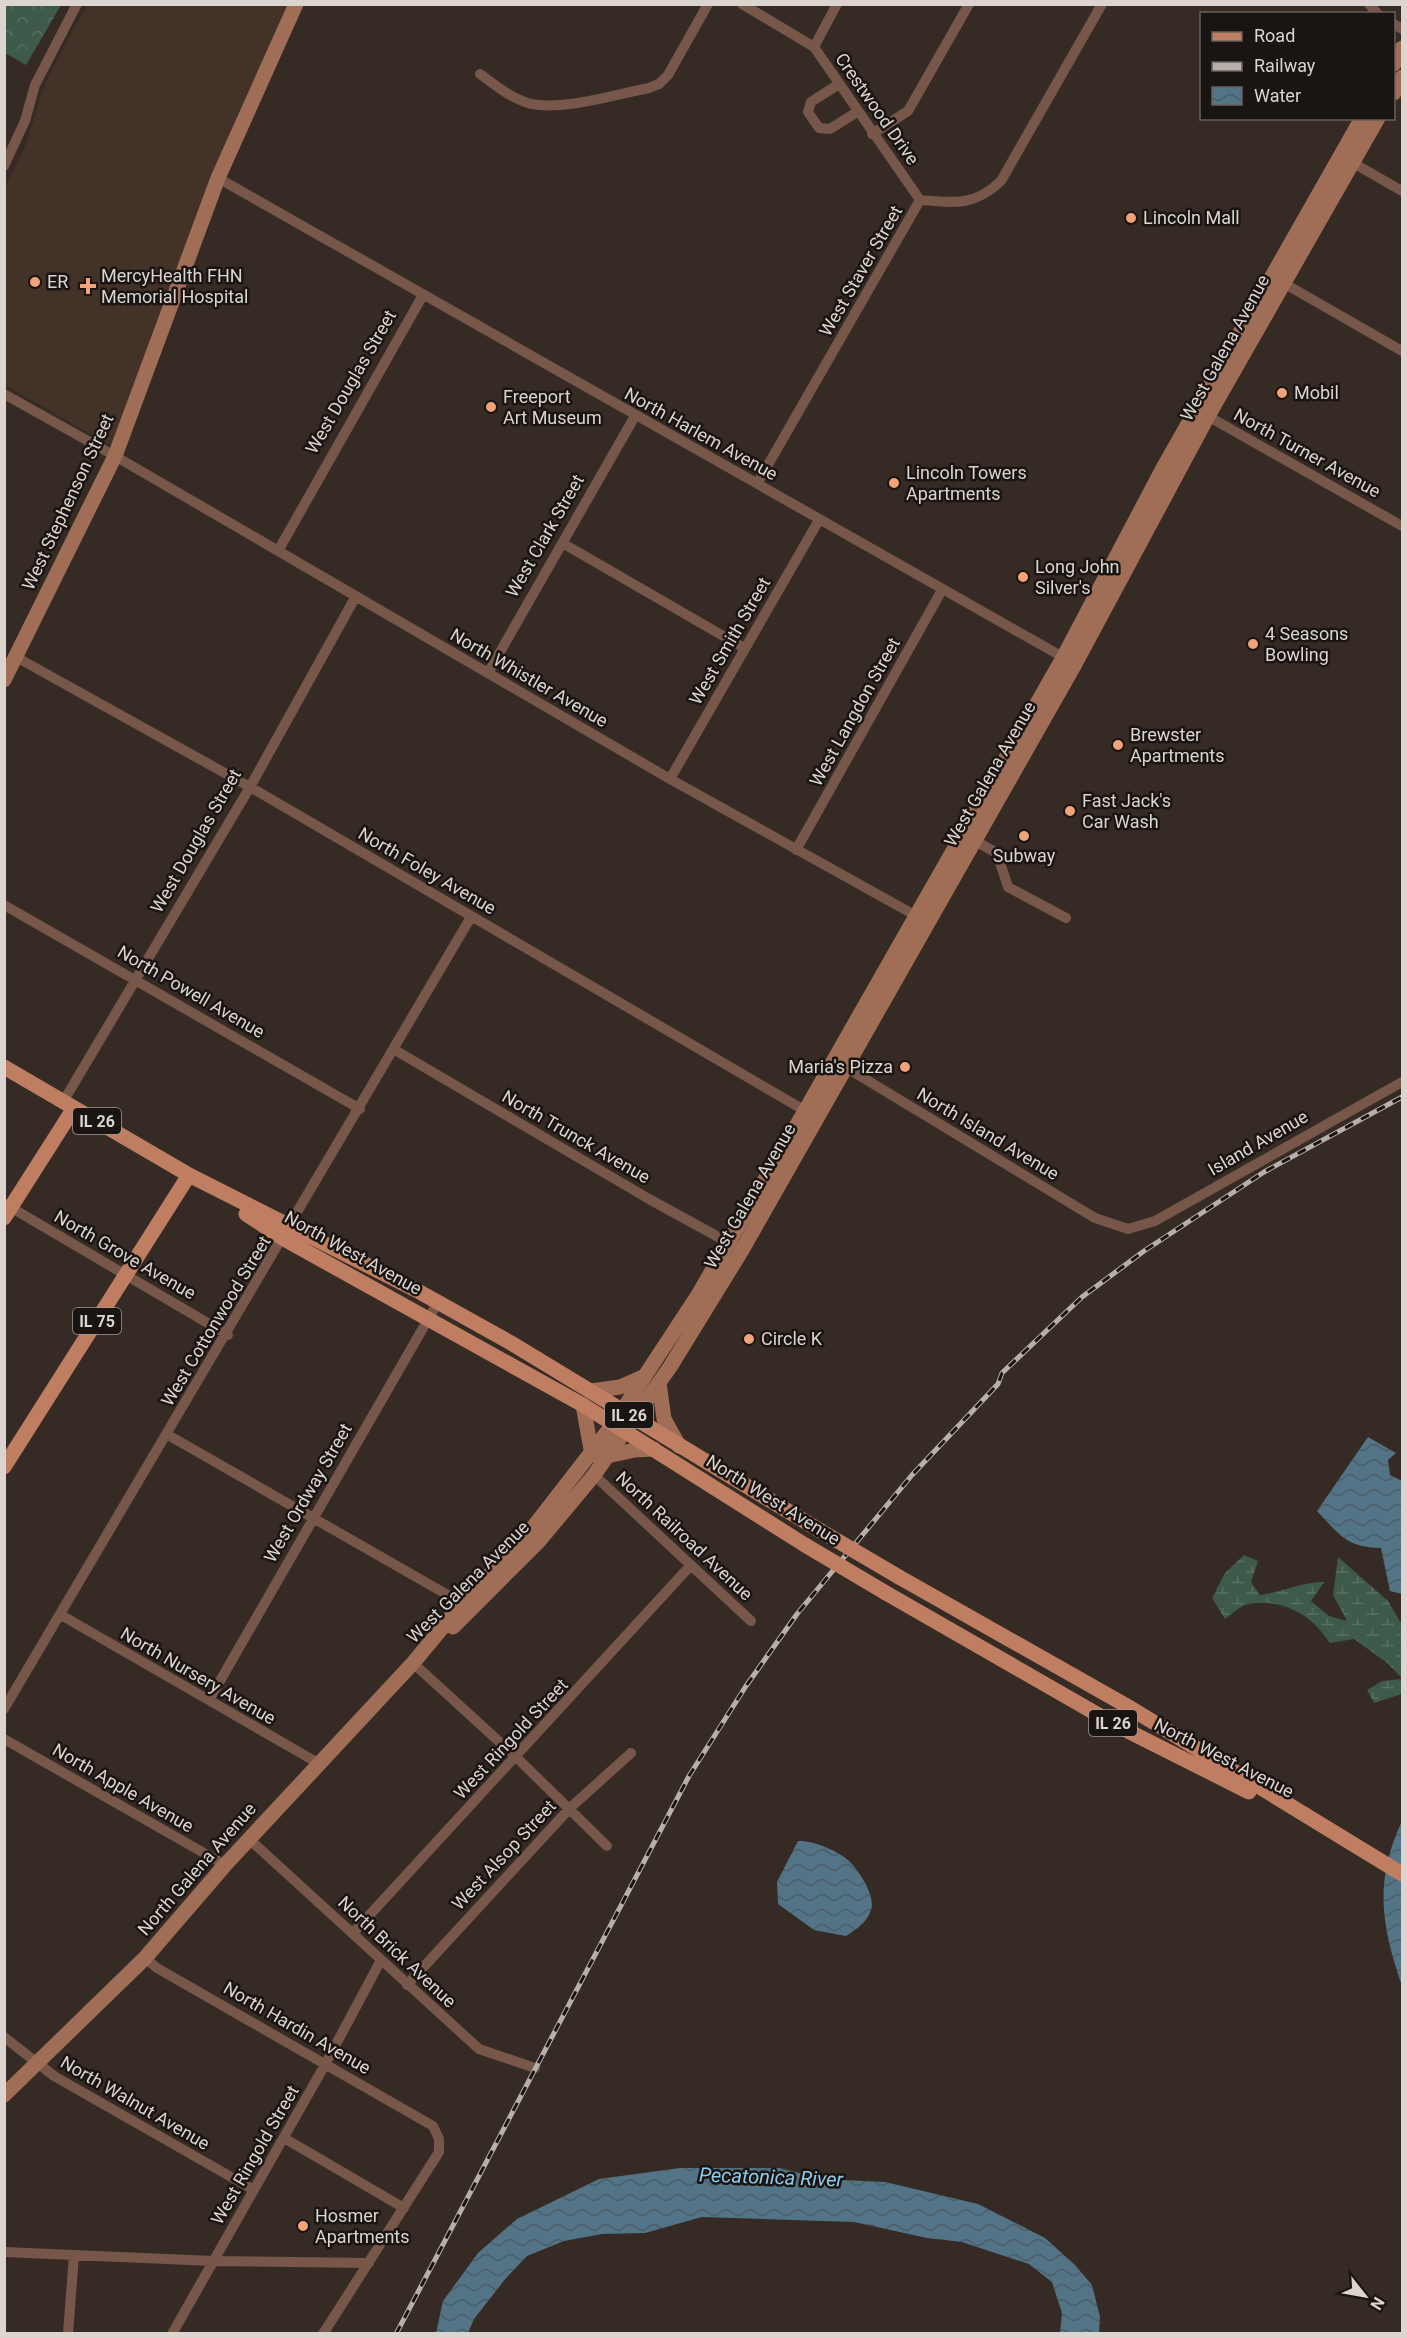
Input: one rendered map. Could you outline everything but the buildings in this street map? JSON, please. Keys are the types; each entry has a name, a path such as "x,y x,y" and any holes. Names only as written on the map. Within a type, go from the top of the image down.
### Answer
{"main road":[{"name":"West Stephenson Street","path":"4,680 116,456 218,178 296,4"},
{"path":"1395,62 1402,48"},
{"path":"1395,91 1402,77"},
{"name":"West Galena Avenue","path":"1346,160 1361,120"},
{"name":"West Galena Avenue","path":"922,919 975,841 1202,413 1346,160 1376,120"},
{"name":"West Galena Avenue","path":"467,1607 621,1422 652,1380 735,1247 812,1115 1069,661"},
{"name":"North West Avenue","path":"4,1067 428,1317 583,1405 621,1422"},
{"name":"West Douglas Street","path":"7,1210 69,1105"},
{"name":"IL 75","path":"4,1467 189,1175"},
{"name":"North West Avenue","path":"287,1233 438,1302 591,1391 621,1422 654,1449 886,1593 1116,1725 1346,1841"},
{"path":"591,1391 652,1380 664,1419 679,1446"},
{"name":"West Galena Avenue","path":"621,1422 636,1419 652,1380"},
{"path":"583,1405 592,1455"},
{"name":"North West Avenue","path":"636,1419 899,1577 1127,1707 1402,1874"},
{"name":"West Galena Avenue","path":"413,1663 467,1607 539,1541 607,1456 621,1422"},
{"path":"607,1456 635,1449 654,1449"},
{"name":"North Galena Avenue","path":"4,2095 145,1958 225,1865 413,1663"}],"street":[{"path":"4,166 15,147 35,85 77,4"},
{"path":"480,74 502,90 528,103 548,105 649,88 659,84 668,75 708,4"},
{"path":"742,4 814,46"},
{"name":"Crestwood Drive","path":"837,4 814,46 872,134 921,200"},
{"path":"872,134 908,111 969,4"},
{"name":"West Staver Street","path":"757,484 921,200 965,201 986,195 1001,181 1102,4"},
{"path":"839,84 811,102 808,112 819,128 830,129 857,112"},
{"path":"4,141 15,147"},
{"path":"1346,160 1402,191"},
{"name":"North Harlem Avenue","path":"218,178 1069,661"},
{"path":"1278,280 1402,351"},
{"name":"West Douglas Street","path":"278,551 423,295"},
{"name":"North Whistler Avenue","path":"4,394 116,456 670,779 922,919"},
{"name":"North Turner Avenue","path":"1202,413 1402,526"},
{"name":"West Clark Street","path":"488,673 564,544 635,416"},
{"name":"West Smith Street","path":"670,779 819,520"},
{"path":"564,544 744,648"},
{"name":"West Langdon Street","path":"796,850 942,590"},
{"name":"West Douglas Street","path":"69,1105 137,980 250,787 356,596"},
{"name":"North Foley Avenue","path":"16,657 250,787 812,1115"},
{"path":"975,841 997,853 1008,887 1066,918"},
{"name":"North Powell Avenue","path":"4,905 360,1109"},
{"name":"West Cottonwood Street","path":"4,1709 228,1335 471,916"},
{"name":"North Trunck Avenue","path":"395,1050 735,1247"},
{"name":"North Island Avenue","path":"841,1064 1095,1218 1128,1229"},
{"name":"Island Avenue","path":"1128,1229 1155,1221 1402,1082"},
{"name":"North Grove Avenue","path":"7,1210 128,1274 228,1335"},
{"name":"West Ordway Street","path":"208,1700 438,1302"},
{"path":"168,1435 314,1516 467,1607"},
{"name":"North Railroad Avenue","path":"594,1474 751,1621"},
{"name":"West Ringold Street","path":"353,1933 691,1566"},
{"name":"North Nursery Avenue","path":"61,1616 266,1736 318,1763"},
{"path":"413,1663 516,1757 607,1846"},
{"name":"North Apple Avenue","path":"4,1739 225,1865"},
{"name":"West Alsop Street","path":"407,1985 570,1808 631,1753"},
{"name":"North Brick Avenue","path":"249,1839 479,2049 535,2068"},
{"name":"North Hardin Avenue","path":"145,1958 157,1968 433,2126 439,2139 439,2152 404,2208"},
{"name":"West Ringold Street","path":"172,2334 326,2063 381,1960"},
{"name":"North Walnut Avenue","path":"4,2037 37,2064 254,2190"},
{"path":"284,2138 404,2208 322,2334"},
{"path":"4,2252 213,2261 369,2263"},
{"path":"68,2334 74,2255"}],"shaded area":[{"name":"MercyHealth FHN Memorial Hospital","path":"87,5 287,5 209,182 113,447 5,385 5,187 24,150 45,83"}],"green space":[{"path":"5,4 61,5 26,65 5,53"},
{"path":"1244,1555 1258,1561 1251,1582 1260,1595 1324,1582 1311,1601 1329,1616 1347,1621 1333,1595 1338,1557 1388,1601 1402,1625 1402,1678 1386,1662 1354,1639 1330,1643 1315,1624 1285,1606 1249,1604 1225,1619 1212,1598 1225,1573"},
{"path":"1402,1679 1402,1694 1374,1703 1367,1690 1382,1681"}],"water":[{"path":"1368,1437 1396,1453 1388,1460 1390,1475 1402,1481 1402,1594 1390,1591 1381,1548 1360,1545 1345,1538 1317,1511"},
{"path":"1402,1821 1402,1986 1385,1923 1384,1883 1393,1843"},
{"path":"798,1841 818,1844 845,1857 866,1884 871,1898 871,1910 864,1922 846,1936 814,1930 778,1904 777,1882"},
{"name":"Pecatonica River","path":"680,2168 780,2168 822,2179 885,2182 978,2204 1045,2238 1075,2265 1092,2285 1100,2317 1099,2333 1060,2333 1062,2313 1052,2282 1029,2264 962,2242 927,2238 854,2222 702,2217 645,2233 602,2234 564,2241 527,2256 506,2278 474,2319 468,2333 436,2333 443,2301 478,2253 517,2219 599,2179"}],"railway":[{"path":"396,2334 689,1776 746,1686 797,1614 912,1475 998,1384 1002,1373 1082,1297 1144,1251 1264,1172 1402,1097"}],"place":[{"name":"Lincoln Mall","path":"1131,218"},
{"name":"ER","path":"35,282"},
{"name":"MercyHealth FHN Memorial Hospital","path":"88,286"},
{"name":"Mobil","path":"1282,393"},
{"name":"Freeport Art Museum","path":"491,407"},
{"name":"Lincoln Towers Apartments","path":"894,483"},
{"name":"Long John Silver's","path":"1023,577"},
{"name":"4 Seasons Bowling","path":"1253,644"},
{"name":"Brewster Apartments","path":"1118,745"},
{"name":"Fast Jack's Car Wash","path":"1070,811"},
{"name":"Subway","path":"1024,836"},
{"name":"Maria's Pizza","path":"905,1067"},
{"name":"Circle K","path":"749,1339"},
{"name":"Hosmer Apartments","path":"303,2226"}]}
